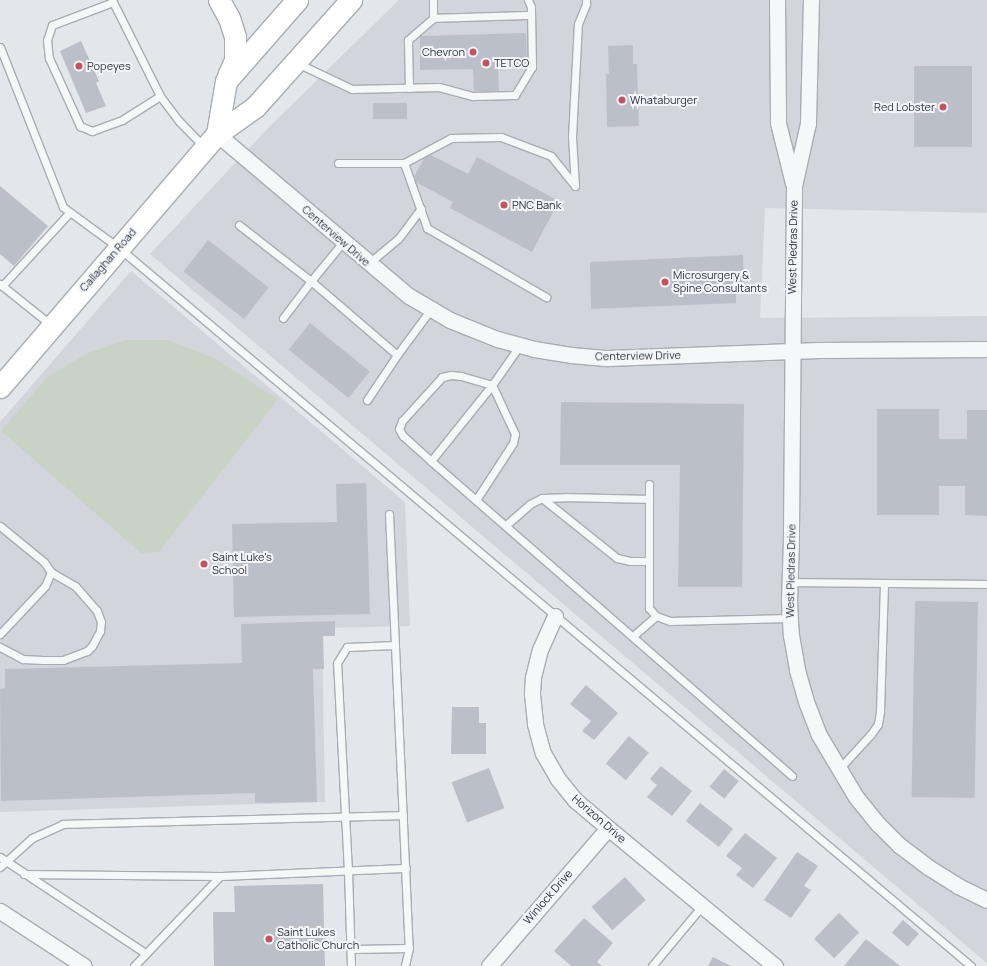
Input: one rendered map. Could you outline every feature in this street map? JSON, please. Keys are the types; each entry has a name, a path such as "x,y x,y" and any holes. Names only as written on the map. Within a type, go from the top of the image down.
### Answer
{"main road":[{"path":"211,141 226,81 235,60 235,37 229,18 218,0"},
{"path":"226,81 297,0"},
{"name":"Callaghan Road","path":"5,378 52,326 211,141 255,107 351,0"}],"street":[{"name":"West Piedras Drive","path":"776,0 778,123 794,186"},
{"name":"West Piedras Drive","path":"811,0 808,123 794,186 790,618 797,670 807,704 819,735 838,770 856,798 878,824 899,845 928,867 958,886 987,900"},
{"name":"Centerview Drive","path":"211,141 343,242 409,296 450,320 497,339 571,355 608,358 792,350 987,349"},
{"name":"Horizon Drive","path":"555,616 540,649 533,678 532,694 534,724 543,753 558,779 575,800 775,966"},
{"name":"Winlock Drive","path":"489,966 608,828"},
{"path":"0,911 84,966"}],"lane":[{"path":"433,0 433,18"},
{"path":"295,62 352,89 439,87 473,96 515,95 532,66 531,15 528,0"},
{"path":"338,163 404,163 451,138 501,137 551,156 575,186 572,137 578,24 586,4 586,0"},
{"path":"160,96 122,120 92,131 80,126 49,58 47,40 52,25 112,1 160,96 179,121 211,141"},
{"path":"409,88 408,40 433,18 531,15"},
{"path":"0,47 64,207 119,248 971,966"},
{"path":"404,163 427,228 546,297"},
{"path":"368,263 398,238 421,209"},
{"path":"52,326 1,285 70,212"},
{"path":"239,225 311,281 397,355"},
{"path":"283,318 343,242"},
{"path":"367,400 397,355 431,309"},
{"path":"431,461 492,385 520,345"},
{"path":"476,500 513,444 515,434 492,385 461,376 451,375 442,377 402,421 399,429 403,436 431,461 476,500 506,525 633,636 792,776"},
{"path":"649,484 649,608 656,616 670,621 790,618"},
{"path":"506,525 530,504 542,498 566,497 649,499"},
{"path":"542,498 617,558 630,561 649,561"},
{"path":"389,514 409,948 405,966"},
{"path":"0,526 44,562 51,572 75,586 97,611 101,622 100,631 92,646 87,651 63,660 22,659 0,648"},
{"path":"0,634 45,586 51,572"},
{"path":"790,582 987,584"},
{"path":"838,770 871,734 878,724 880,712 884,584"},
{"path":"633,636 656,616"},
{"path":"351,966 346,816 337,663 347,647 395,645"},
{"path":"145,952 1,860 32,838 63,824 403,815"},
{"path":"24,874 220,876 406,868"},
{"path":"134,966 145,952 220,876"},
{"path":"652,966 702,906"},
{"path":"351,949 409,948"}],"shaded area":[{"path":"399,0 987,0 987,213 765,208 760,318 987,316 987,963 150,254 268,128"},
{"name":"Saint Luke's School","path":"131,271 405,502 410,626 322,628 325,802 0,812 0,422"}],"green space":[{"path":"126,340 168,340 214,358 278,399 159,552 141,553 1,431 47,377 88,353"}],"building":[{"name":"Chevron","path":"526,33 527,67 498,68 499,91 474,91 473,69 420,70 420,36"},
{"name":"Popeyes","path":"81,41 99,81 96,83 106,106 86,113 60,51"},
{"name":"Whataburger","path":"633,45 633,64 637,64 639,126 607,127 606,74 609,74 608,46"},
{"name":"Red Lobster","path":"914,66 972,66 972,147 914,147"},
{"path":"373,103 407,103 407,119 373,119"},
{"name":"PNC Bank","path":"427,153 468,174 477,157 559,201 532,252 450,208 453,202 412,180"},
{"path":"0,186 48,226 14,266 0,254"},
{"path":"208,240 269,287 244,319 183,272"},
{"name":"Microsurgery & Spine Consultants","path":"743,255 744,282 736,282 736,303 591,309 590,262"},
{"path":"310,323 370,371 348,398 289,349"},
{"path":"561,402 744,404 742,587 678,587 680,465 560,465"},
{"path":"877,409 939,409 939,439 967,439 967,410 987,410 987,516 965,515 965,486 939,486 939,515 877,515"},
{"path":"366,483 370,614 234,617 232,524 337,522 336,484"},
{"path":"915,601 978,602 975,798 912,797"},
{"path":"335,621 335,636 323,636 324,669 313,669 317,802 255,803 255,793 1,801 0,689 5,688 5,669 242,663 241,624"},
{"path":"586,685 618,713 594,740 582,731 591,721 570,704"},
{"path":"452,707 479,707 479,723 486,723 486,754 451,754"},
{"path":"629,736 649,753 626,780 606,764"},
{"path":"661,766 692,791 672,816 647,797 657,785 650,779"},
{"path":"489,768 504,808 467,822 452,782"},
{"path":"724,769 739,781 724,799 710,787"},
{"path":"700,803 733,829 719,847 686,821"},
{"path":"745,833 777,858 753,888 736,875 742,868 726,856"},
{"path":"797,852 818,866 804,886 811,890 791,918 764,900"},
{"path":"625,877 646,900 612,930 592,907"},
{"name":"Saint Lukes Catholic Church","path":"323,884 325,966 214,966 213,912 235,912 234,886"},
{"path":"839,913 859,932 834,958 814,939"},
{"path":"584,918 613,943 597,962 602,966 571,966 554,951"},
{"path":"903,920 919,934 908,947 892,933"},
{"path":"866,939 900,966 844,966"},
{"path":"713,957 731,966 708,966"}],"place":[{"name":"Chevron","path":"473,52"},
{"name":"TETCO","path":"486,63"},
{"name":"Popeyes","path":"79,66"},
{"name":"Whataburger","path":"622,100"},
{"name":"Red Lobster","path":"943,107"},
{"name":"PNC Bank","path":"504,205"},
{"name":"Microsurgery & Spine Consultants","path":"665,282"},
{"name":"Saint Luke's School","path":"204,564"},
{"name":"Saint Lukes Catholic Church","path":"269,939"}]}
